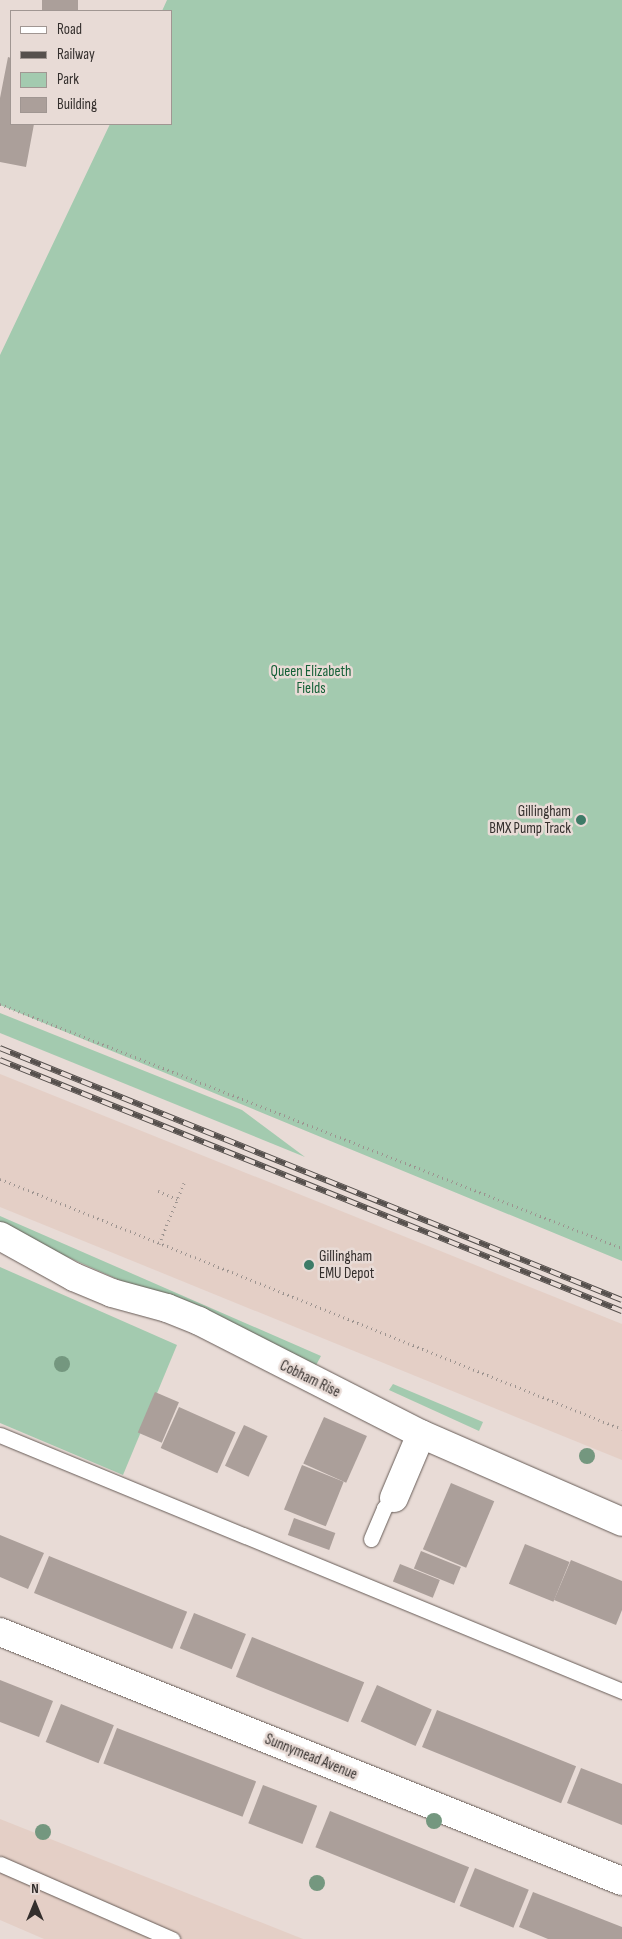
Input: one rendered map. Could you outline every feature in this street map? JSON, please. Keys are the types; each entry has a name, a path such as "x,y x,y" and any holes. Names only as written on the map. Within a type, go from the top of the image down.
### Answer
{"street":[{"name":"Cobham Rise","path":"0,1236 40,1260 102,1290 172,1309 199,1321 421,1434 622,1522"},
{"path":"394,1498 421,1434"},
{"name":"Sunnymead Avenue","path":"0,1632 622,1881"}],"lane":[{"path":"0,1434 622,1691"},
{"path":"371,1540 384,1508 394,1498"},
{"path":"0,1864 172,1939"}],"path":[{"path":"0,1004 622,1248"},
{"path":"0,1179 622,1429"},
{"path":"158,1244 184,1183"},
{"path":"158,1191 177,1199"}],"shaded area":[{"name":"Gillingham EMU Depot","path":"0,1074 622,1324 622,1460 0,1207"},
{"path":"0,1819 303,1939 44,1939 0,1920"}],"green space":[{"name":"Queen Elizabeth Fields","path":"167,0 622,0 622,1261 0,1005 0,355 110,125 172,125 172,10 162,10"},
{"path":"0,1013 242,1110 305,1157 0,1033"},
{"path":"0,1216 321,1356 315,1367 0,1227"},
{"path":"0,1267 177,1345 123,1475 0,1423"},
{"path":"393,1384 483,1422 479,1431 389,1390"}],"building":[{"path":"42,0 78,0 78,10 42,10"},
{"path":"8,57 10,58 10,125 34,125 26,167 0,162 0,98"},
{"path":"155,1392 179,1402 162,1443 138,1433"},
{"path":"179,1407 236,1432 217,1473 161,1448"},
{"path":"324,1417 367,1436 346,1483 303,1464"},
{"path":"244,1425 268,1436 249,1477 225,1466"},
{"path":"302,1465 344,1482 326,1526 284,1510"},
{"path":"451,1483 494,1501 466,1568 423,1549"},
{"path":"294,1518 335,1533 329,1550 288,1535"},
{"path":"0,1535 44,1553 28,1589 0,1577"},
{"path":"525,1544 570,1562 553,1602 509,1584"},
{"path":"421,1551 461,1567 454,1585 414,1569"},
{"path":"49,1556 187,1612 172,1649 34,1593"},
{"path":"571,1560 622,1581 622,1610 616,1625 554,1600"},
{"path":"400,1564 440,1580 433,1598 393,1582"},
{"path":"194,1613 246,1634 232,1669 180,1648"},
{"path":"252,1637 364,1682 348,1722 236,1677"},
{"path":"0,1680 53,1701 39,1737 0,1722"},
{"path":"377,1685 432,1709 416,1746 361,1722"},
{"path":"61,1704 114,1725 98,1763 46,1742"},
{"path":"437,1710 576,1766 561,1803 422,1747"},
{"path":"117,1728 256,1781 242,1817 103,1763"},
{"path":"581,1768 622,1784 622,1825 567,1803"},
{"path":"263,1785 317,1806 302,1844 248,1823"},
{"path":"330,1811 469,1867 454,1903 315,1847"},
{"path":"475,1868 529,1890 513,1928 460,1906"},
{"path":"533,1892 622,1927 622,1939 548,1939 519,1927"}],"railway":[{"path":"0,1048 622,1300"},
{"path":"0,1060 622,1311"}],"place":[{"name":"Gillingham BMX Pump Track","path":"581,820"},
{"name":"Gillingham EMU Depot","path":"309,1265"}]}
